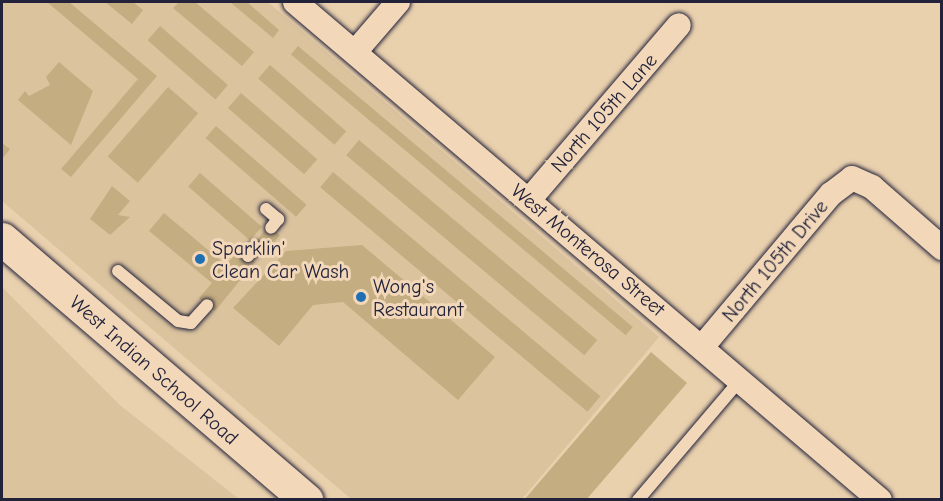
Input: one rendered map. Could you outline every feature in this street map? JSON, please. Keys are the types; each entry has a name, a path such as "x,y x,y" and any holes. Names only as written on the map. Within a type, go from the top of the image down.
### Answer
{"main road":[{"name":"West Indian School Road","path":"2,240 306,500"}],"street":[{"name":"West Monterosa Street","path":"295,2 880,500"},
{"path":"355,52 398,2"},
{"name":"North 105th Lane","path":"529,200 679,25"},
{"name":"North 105th Drive","path":"702,347 831,194 852,178 872,187 942,248"}],"lane":[{"path":"266,209 278,219 271,228"},
{"path":"118,271 178,321 191,322 207,305"},
{"path":"638,500 740,380"}],"shaded area":[{"path":"2,2 268,2 659,337 522,499 351,499 2,201"},
{"path":"2,287 121,406 239,499 2,499"}],"building":[{"path":"47,2 69,2 157,76 71,177 61,169 138,79"},
{"path":"105,2 133,2 143,10 132,24"},
{"path":"179,2 195,2 254,52 242,66 173,8"},
{"path":"230,2 247,2 279,30 273,38"},
{"path":"160,26 228,85 215,99 148,40"},
{"path":"298,46 633,327 626,335 291,54"},
{"path":"59,62 93,91 71,145 18,100 25,91 29,96 50,85 46,77"},
{"path":"270,65 346,131 334,145 258,79"},
{"path":"168,87 198,113 138,183 108,156"},
{"path":"241,93 317,159 304,174 228,108"},
{"path":"216,126 307,205 296,217 206,138"},
{"path":"359,140 597,340 584,355 346,155"},
{"path":"2,143 10,149 2,159"},
{"path":"333,172 600,396 587,412 320,187"},
{"path":"200,173 262,227 250,240 188,187"},
{"path":"112,186 130,201 118,215 130,217 110,235 90,219"},
{"name":"Sparklin' Clean Car Wash","path":"164,213 226,265 240,249 255,262 215,311 199,298 212,283 149,231"},
{"path":"268,226 280,235 266,253 254,244"},
{"path":"362,245 495,357 458,400 343,302 313,305 279,346 233,308 286,251"},
{"path":"651,352 687,383 586,500 524,500"}],"place":[{"name":"Sparklin' Clean Car Wash","path":"200,259"},
{"name":"Wong's Restaurant","path":"361,297"}]}
